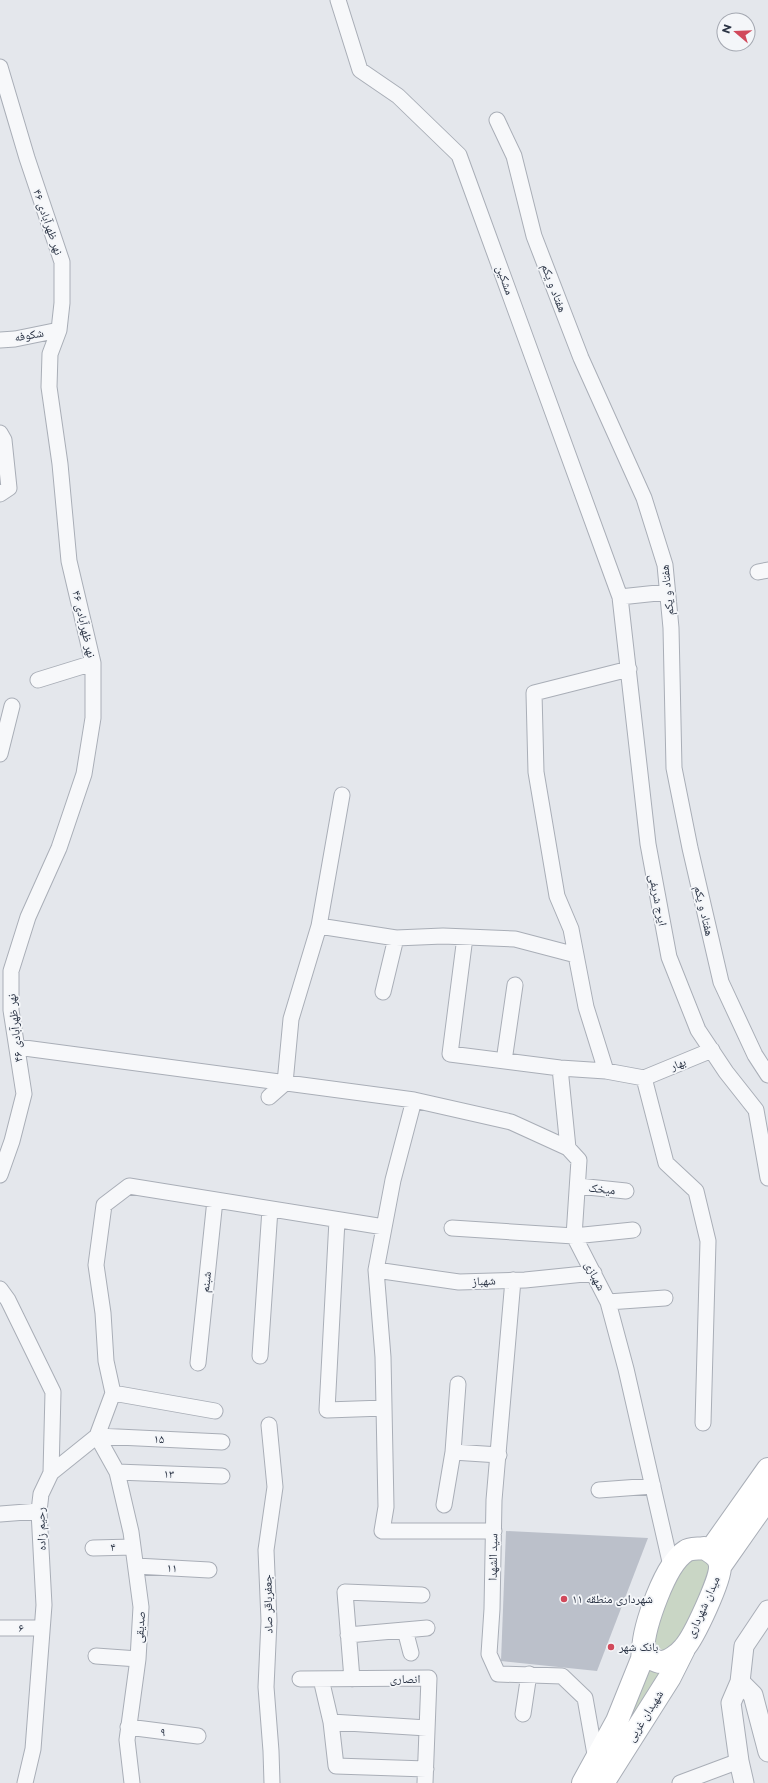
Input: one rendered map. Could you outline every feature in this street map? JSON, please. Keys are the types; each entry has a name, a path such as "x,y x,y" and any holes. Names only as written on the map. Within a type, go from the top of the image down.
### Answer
{"main road":[{"path":"715,1558 768,1468"},
{"path":"715,1558 768,1498"},
{"path":"644,1650 644,1637 646,1629 656,1600 671,1566 687,1550 704,1548 715,1558"},
{"name":"میدان شهرداری","path":"644,1650 651,1658 660,1662 671,1659 684,1648 698,1623 718,1579 715,1558"},
{"name":"شهیدان غربی","path":"583,1783 605,1776 670,1677 684,1648"},
{"name":"شهیدان غربی","path":"605,1776 617,1721 642,1659 644,1650"}],"street":[{"name":"مشکین","path":"338,0 360,70 398,96 459,155 620,597"},
{"name":"نهر ظهرآبادی ۴۶","path":"0,67 27,158 62,262 62,303 58,330 50,354 49,388 60,464 69,561 93,663 93,718 84,774 59,848 28,917 11,971 11,1010 24,1094 6,1139 0,1175"},
{"name":"هفتاد و یکم","path":"497,120 514,156 534,236 581,358 644,498 665,565 671,628 674,768 690,848 721,982 755,1055 768,1075"},
{"name":"شکوفه","path":"0,340 15,339 58,330"},
{"path":"0,433 4,440 9,488 0,494"},
{"path":"620,597 668,592"},
{"name":"ایرج شریفی","path":"620,597 648,844 669,957 698,1030 756,1110 768,1178"},
{"path":"38,680 93,663"},
{"path":"606,1071 586,1007 571,929 557,896 536,772 534,693 629,669"},
{"path":"0,754 12,706"},
{"path":"269,1098 285,1083 291,1019 319,926 342,795"},
{"path":"319,926 396,938 443,936 515,939 576,955"},
{"path":"465,937 450,1054 560,1068 606,1071 644,1078 666,1163 696,1191 708,1241 704,1422"},
{"path":"383,992 396,938"},
{"path":"504,1060 516,985"},
{"path":"17,1046 414,1100 511,1122 568,1148 579,1160 574,1236"},
{"name":"بهار","path":"644,1078 712,1050"},
{"path":"560,1068 568,1148"},
{"path":"414,1100 393,1180 376,1270 384,1408 386,1507 382,1531 494,1531"},
{"path":"51,1473 97,1436 113,1393 106,1361 103,1313 96,1265 104,1205 129,1186 384,1228"},
{"name":"میخک","path":"578,1186 626,1191"},
{"name":"شبنم","path":"198,1363 215,1200"},
{"path":"260,1356 270,1209"},
{"path":"338,1220 327,1410 384,1408"},
{"path":"452,1228 574,1236 633,1230"},
{"name":"شهبازی","path":"574,1236 608,1302 626,1369 671,1566"},
{"name":"شهباز","path":"376,1270 459,1282 513,1280 594,1273"},
{"name":"سید الشهدا","path":"513,1280 494,1531 489,1654 498,1674 562,1676 585,1698 605,1776"},
{"name":"رحیم زاده","path":"0,1289 8,1300 53,1392 51,1473 41,1494 39,1511 44,1605 33,1749 25,1783"},
{"path":"608,1302 664,1298"},
{"path":"444,1505 453,1452 458,1384"},
{"path":"113,1393 215,1412"},
{"name":"جعفرباقر صاد","path":"269,1425 275,1487 266,1550 269,1621 266,1687 272,1783"},
{"name":"۱۵","path":"97,1436 222,1442"},
{"name":"صدیقی","path":"97,1436 117,1472 131,1532 141,1608 138,1659 127,1740 132,1783"},
{"path":"453,1452 499,1455"},
{"name":"۱۳","path":"117,1472 222,1476"},
{"path":"599,1490 653,1486"},
{"path":"0,1514 39,1511"},
{"name":"۴","path":"93,1548 133,1547"},
{"name":"۱۱","path":"136,1566 209,1570"},
{"path":"352,1679 345,1592 422,1595"},
{"path":"744,1783 739,1762 731,1703 740,1682 744,1646 768,1610"},
{"name":"۶","path":"0,1628 42,1628"},
{"path":"348,1634 427,1628"},
{"path":"406,1630 411,1653"},
{"path":"96,1656 138,1659"},
{"path":"523,1714 529,1674"},
{"name":"انصاری","path":"300,1679 429,1678 425,1776"},
{"path":"321,1679 331,1722 336,1766 425,1776"},
{"path":"740,1682 753,1695 768,1752"},
{"path":"331,1722 427,1728"},
{"name":"۹","path":"128,1727 198,1736"},
{"path":"680,1783 739,1762"}],"green space":[{"path":"693,1557 705,1557 712,1569 684,1637 674,1647 663,1651 652,1640 653,1629 681,1565"},
{"path":"647,1667 664,1672 626,1727"}],"building":[{"name":"شهرداری منطقه ۱۱","path":"506,1531 648,1538 597,1671 501,1661"}],"place":[{"name":"شهرداری منطقه ۱۱","path":"564,1599"},
{"name":"بانک شهر","path":"611,1647"}]}
